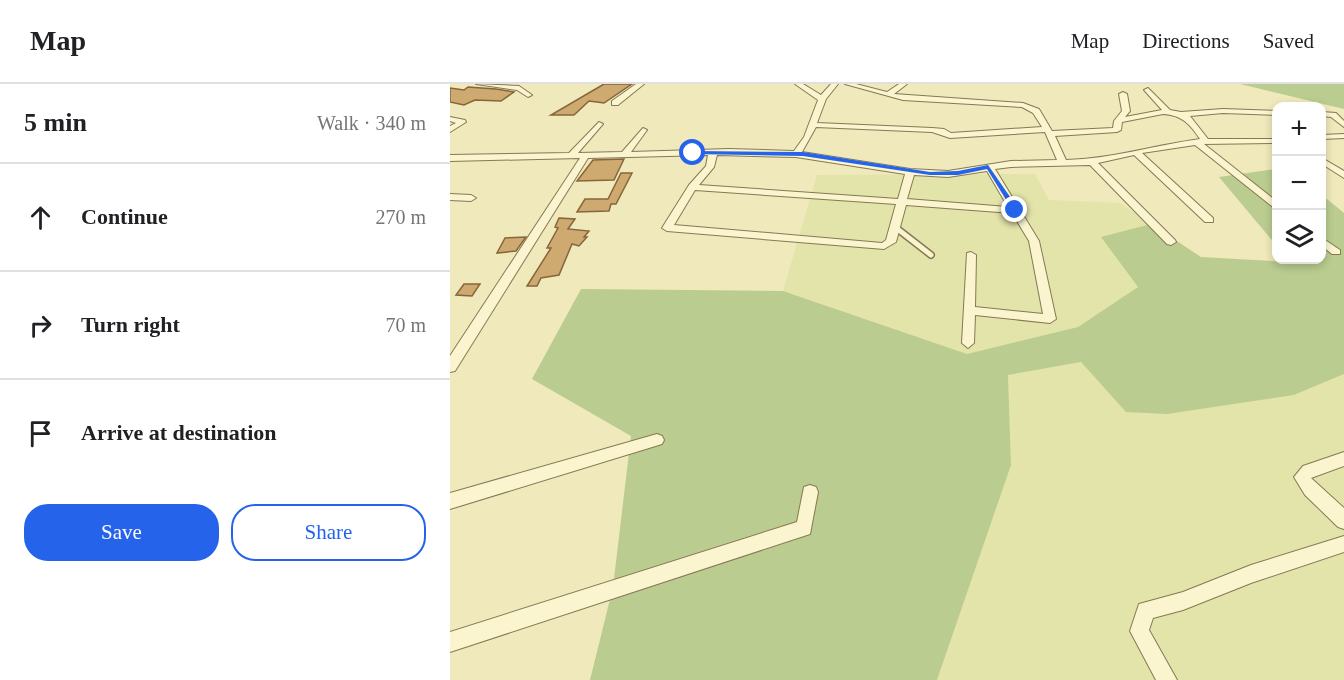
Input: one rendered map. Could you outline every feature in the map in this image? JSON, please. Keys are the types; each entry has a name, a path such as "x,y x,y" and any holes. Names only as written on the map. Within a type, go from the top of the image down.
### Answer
{"street":[{"path":"484,84 519,88 528,95"},
{"path":"615,103 641,84"},
{"path":"798,84 822,99"},
{"path":"796,154 806,143 826,91 835,84"},
{"path":"848,84 887,95 915,99 1023,105 1036,111 1063,164"},
{"path":"887,95 904,84"},
{"path":"1148,90 1168,112"},
{"path":"814,125 932,130 941,131 950,136 1114,130 1119,128 1118,121 1126,111 1123,94"},
{"path":"1118,121 1168,112 1181,114 1222,111 1272,113"},
{"path":"1181,114 1187,117 1201,142 1272,202"},
{"path":"1326,114 1333,115 1344,125"},
{"path":"450,119 462,122 450,130"},
{"path":"572,156 600,124"},
{"path":"624,154 643,130"},
{"path":"1326,137 1344,136"},
{"path":"450,158 624,154 796,154 910,172 948,174 1011,164 1092,162 1201,142 1272,141"},
{"path":"712,153 710,167 692,187 667,228 870,247 884,246 891,242 910,172"},
{"path":"1137,153 1209,220"},
{"path":"451,362 585,156"},
{"path":"1092,162 1171,242"},
{"path":"1326,164 1344,175"},
{"path":"969,310 1050,319 1034,241 988,167"},
{"path":"692,187 1015,210"},
{"path":"450,197 471,198"},
{"path":"1326,244 1336,252"},
{"path":"968,342 970,255"},
{"path":"450,501 657,440"},
{"path":"1344,459 1308,471 1302,477 1307,489 1335,508 1344,521"},
{"path":"450,642 804,528 810,492"},
{"path":"1167,680 1139,631 1146,611 1183,601 1251,574 1344,544"}],"lane":[{"path":"895,227 931,255"}],"green space":[{"path":"1240,84 1344,84 1344,109 1326,105 1326,102 1315,102"},
{"path":"1272,170 1272,240 1219,177"},
{"path":"1035,174 1049,200 1120,203 1151,224 1102,238 1138,287 1078,327 967,354 783,291 817,175"},
{"path":"1326,198 1344,213 1344,374 1294,395 1167,414 1126,412 1081,362 1008,375 1011,465 937,680 590,680 613,587 631,436 532,379 581,289 783,291 967,354 1078,327 1138,287 1101,237 1151,224 1201,257 1272,261 1272,264 1326,264"},
{"path":"1081,362 1126,412 1294,395 1344,374 1344,680 937,680 1011,465 1008,375"}],"building":[{"path":"604,84 632,84 604,103 589,101 574,115 551,115"},
{"path":"468,87 514,92 501,101 475,100 464,105 450,102 450,88 464,90"},
{"path":"624,159 614,180 577,181 593,160"},
{"path":"621,173 632,173 616,204 611,204 609,211 577,212 585,199 608,199"},
{"path":"559,218 575,219 568,229 589,231 584,237 587,237 579,246 572,244 559,275 541,278 537,286 527,286 551,248 547,248 558,228 555,227"},
{"path":"526,237 516,251 497,253 505,238"},
{"path":"464,284 480,284 472,296 456,295"}],"route":[{"path":"693,153 803,154 930,174 958,173 988,167 1015,210"}]}
